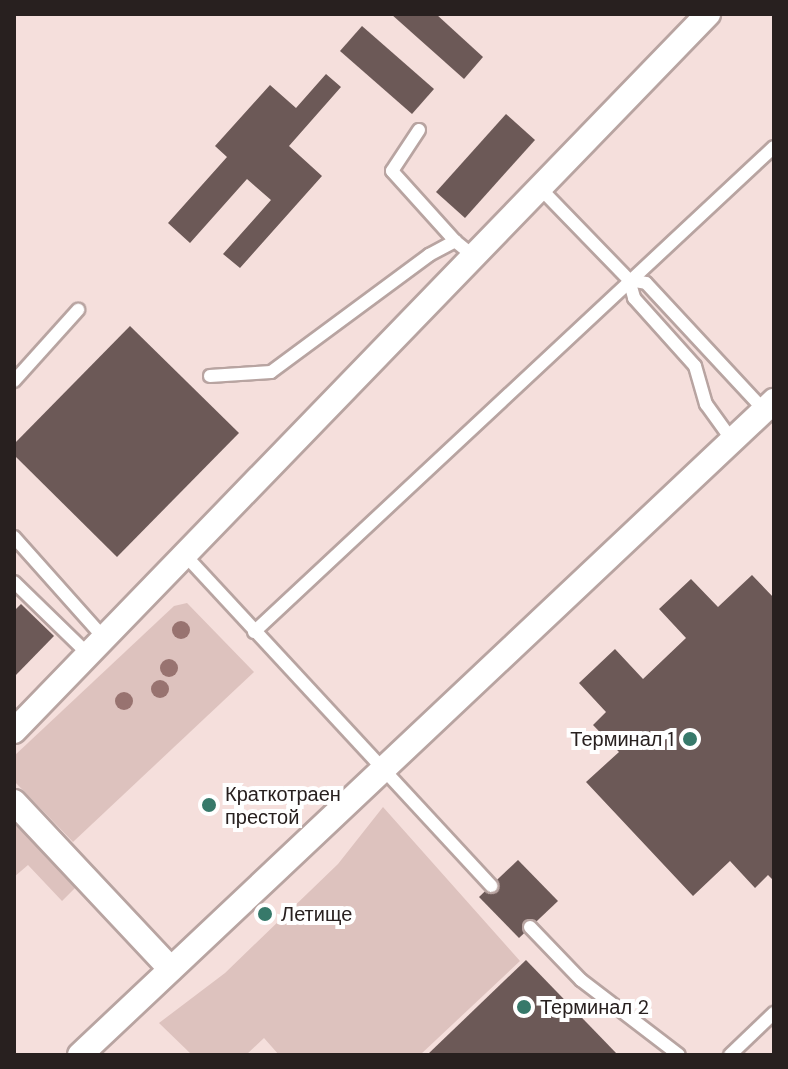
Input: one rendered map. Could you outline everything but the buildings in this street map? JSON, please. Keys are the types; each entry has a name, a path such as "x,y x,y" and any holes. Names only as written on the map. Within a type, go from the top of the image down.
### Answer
{"street":[{"path":"14,731 99,649 463,248 539,187 705,15"},
{"path":"80,1055 769,405"},
{"path":"14,802 171,969"}],"lane":[{"path":"210,376 271,372 463,248 392,171 419,130"},
{"path":"254,632 774,147"},
{"path":"539,187 629,280 634,298 695,366 706,404 732,440"},
{"path":"629,280 646,283 769,405"},
{"path":"14,381 78,310"},
{"path":"14,537 99,649"},
{"path":"185,555 381,771 491,886"},
{"path":"14,582 99,649"},
{"path":"530,927 581,980 679,1055"},
{"path":"730,1055 774,1013"}],"shaded area":[{"path":"187,603 254,672 73,842 14,781 14,756 174,606"},
{"path":"383,807 520,961 420,1055 279,1055 264,1038 246,1055 192,1055 159,1023 225,973 338,864"},
{"path":"14,821 77,886 62,901 28,865 14,877"}],"place":[{"name":"Терминал 1","path":"690,739"},
{"name":"Краткотраен престой","path":"209,805"},
{"name":"Летище","path":"265,914"},
{"name":"Терминал 2","path":"524,1007"}]}
